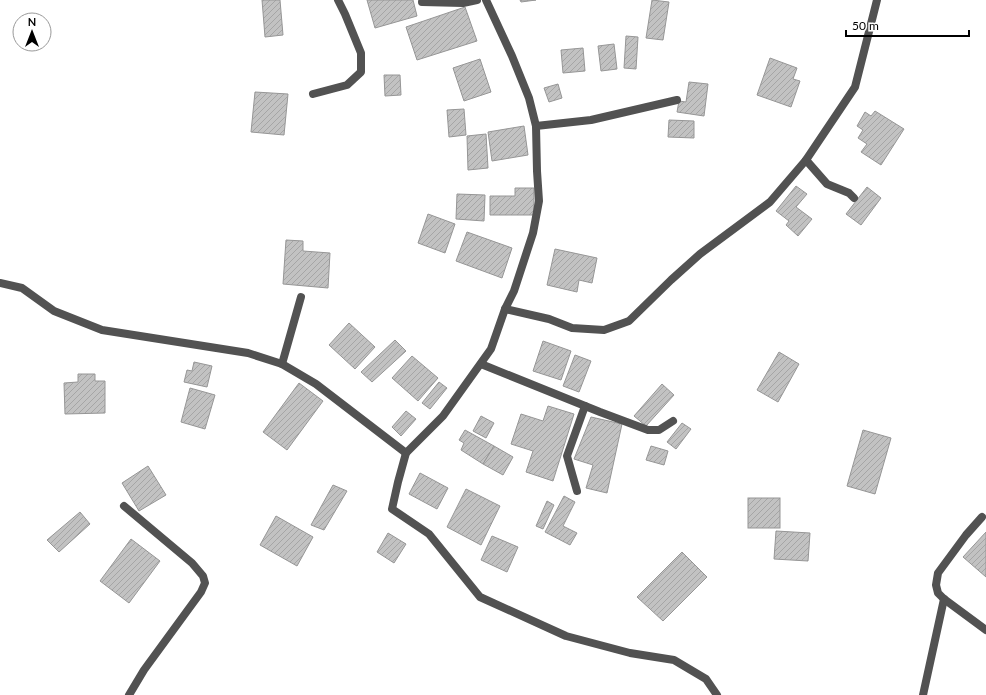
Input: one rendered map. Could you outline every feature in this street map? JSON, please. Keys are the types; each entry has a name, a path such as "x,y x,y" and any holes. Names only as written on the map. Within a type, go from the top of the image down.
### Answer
{"street":[{"path":"313,94 346,85 361,72 361,53 338,0"},
{"path":"422,2 463,3 477,0"},
{"path":"486,0 512,56 529,98 536,126 539,201 533,233 514,290 505,308 491,349 443,416 406,453 392,509 429,534 480,597 566,636 630,654 674,660 706,678 717,695"},
{"path":"505,308 549,319 572,328 604,330 629,321 700,254 770,202 806,160 855,87 876,0"},
{"path":"536,126 591,120 677,100"},
{"path":"806,160 827,184 849,193 854,198"},
{"path":"0,283 22,288 54,311 102,330 248,353 282,364 316,384 406,453"},
{"path":"282,364 301,297"},
{"path":"481,364 648,430 659,430 673,421"},
{"path":"577,491 567,456 585,406"},
{"path":"124,506 192,562 203,576 205,583 201,592 144,670 129,695"},
{"path":"982,517 966,535 938,573 936,585 938,593 944,599 986,630"},
{"path":"923,695 944,599"}],"building":[{"path":"262,0 280,0 283,35 265,37"},
{"path":"367,0 413,0 417,16 375,28"},
{"path":"520,0 536,0 521,2"},
{"path":"652,0 669,2 663,40 646,38"},
{"path":"465,7 477,41 417,60 406,27"},
{"path":"626,36 638,37 636,69 624,68"},
{"path":"614,44 617,69 601,71 598,46"},
{"path":"583,48 585,71 563,73 561,50"},
{"path":"770,58 797,68 793,79 800,81 791,107 757,95"},
{"path":"480,59 491,92 464,101 453,68"},
{"path":"384,75 400,75 401,95 385,96"},
{"path":"689,82 708,84 704,116 677,112 679,101 686,102"},
{"path":"558,84 562,98 549,102 544,88"},
{"path":"255,92 288,94 284,135 251,132"},
{"path":"464,109 466,135 449,137 447,110"},
{"path":"875,111 904,129 881,165 861,152 867,144 858,138 863,130 857,126 865,112 871,116"},
{"path":"669,120 694,121 694,138 668,137"},
{"path":"524,126 528,155 492,161 488,132"},
{"path":"486,134 488,168 468,170 467,136"},
{"path":"796,186 807,194 796,207 812,219 798,236 786,225 789,221 776,211"},
{"path":"867,187 881,198 861,225 846,214"},
{"path":"515,188 534,188 534,215 490,215 490,196 515,196"},
{"path":"457,194 485,195 484,221 456,219"},
{"path":"428,214 455,224 445,253 418,243"},
{"path":"467,232 512,248 502,278 456,261"},
{"path":"286,240 303,241 303,251 330,253 328,288 283,284"},
{"path":"555,249 597,258 592,283 579,280 577,292 547,285"},
{"path":"349,323 375,347 355,369 329,345"},
{"path":"395,340 406,351 372,382 361,372"},
{"path":"543,341 571,351 561,380 533,371"},
{"path":"779,352 799,364 778,402 757,390"},
{"path":"575,355 591,361 579,392 563,386"},
{"path":"412,356 438,378 418,401 392,378"},
{"path":"194,362 212,366 207,387 184,382 187,370 192,371"},
{"path":"78,374 95,374 95,381 105,381 105,413 65,414 64,383 78,382"},
{"path":"439,382 447,388 430,409 422,403"},
{"path":"299,383 323,401 287,450 263,432"},
{"path":"662,384 674,395 646,426 634,416"},
{"path":"190,388 215,395 205,429 181,422"},
{"path":"548,406 574,414 553,481 526,472 533,451 511,444 521,414 543,421"},
{"path":"406,411 416,419 401,436 392,427"},
{"path":"481,416 494,423 486,438 473,431"},
{"path":"591,417 622,424 607,493 586,488 593,465 574,459"},
{"path":"682,423 691,429 676,449 667,442"},
{"path":"465,430 494,446 483,464 461,450 464,443 459,440"},
{"path":"863,430 891,438 875,494 847,486"},
{"path":"494,446 513,457 503,475 483,464"},
{"path":"651,446 668,451 664,465 646,460"},
{"path":"148,466 166,495 139,511 122,483"},
{"path":"420,473 448,488 437,509 409,494"},
{"path":"333,485 347,491 324,530 311,525"},
{"path":"466,489 500,506 481,545 447,527"},
{"path":"564,496 575,502 563,526 577,533 570,545 545,532"},
{"path":"748,498 780,498 780,528 748,528"},
{"path":"547,501 554,505 543,529 536,526"},
{"path":"80,512 90,524 59,552 47,540"},
{"path":"276,516 313,537 297,566 260,545"},
{"path":"776,531 810,533 808,561 774,559"},
{"path":"986,532 986,577 963,557"},
{"path":"388,533 406,544 394,563 377,552"},
{"path":"492,536 518,547 507,572 481,560"},
{"path":"131,539 160,561 129,603 100,581"},
{"path":"682,552 707,577 663,621 637,597"}]}
